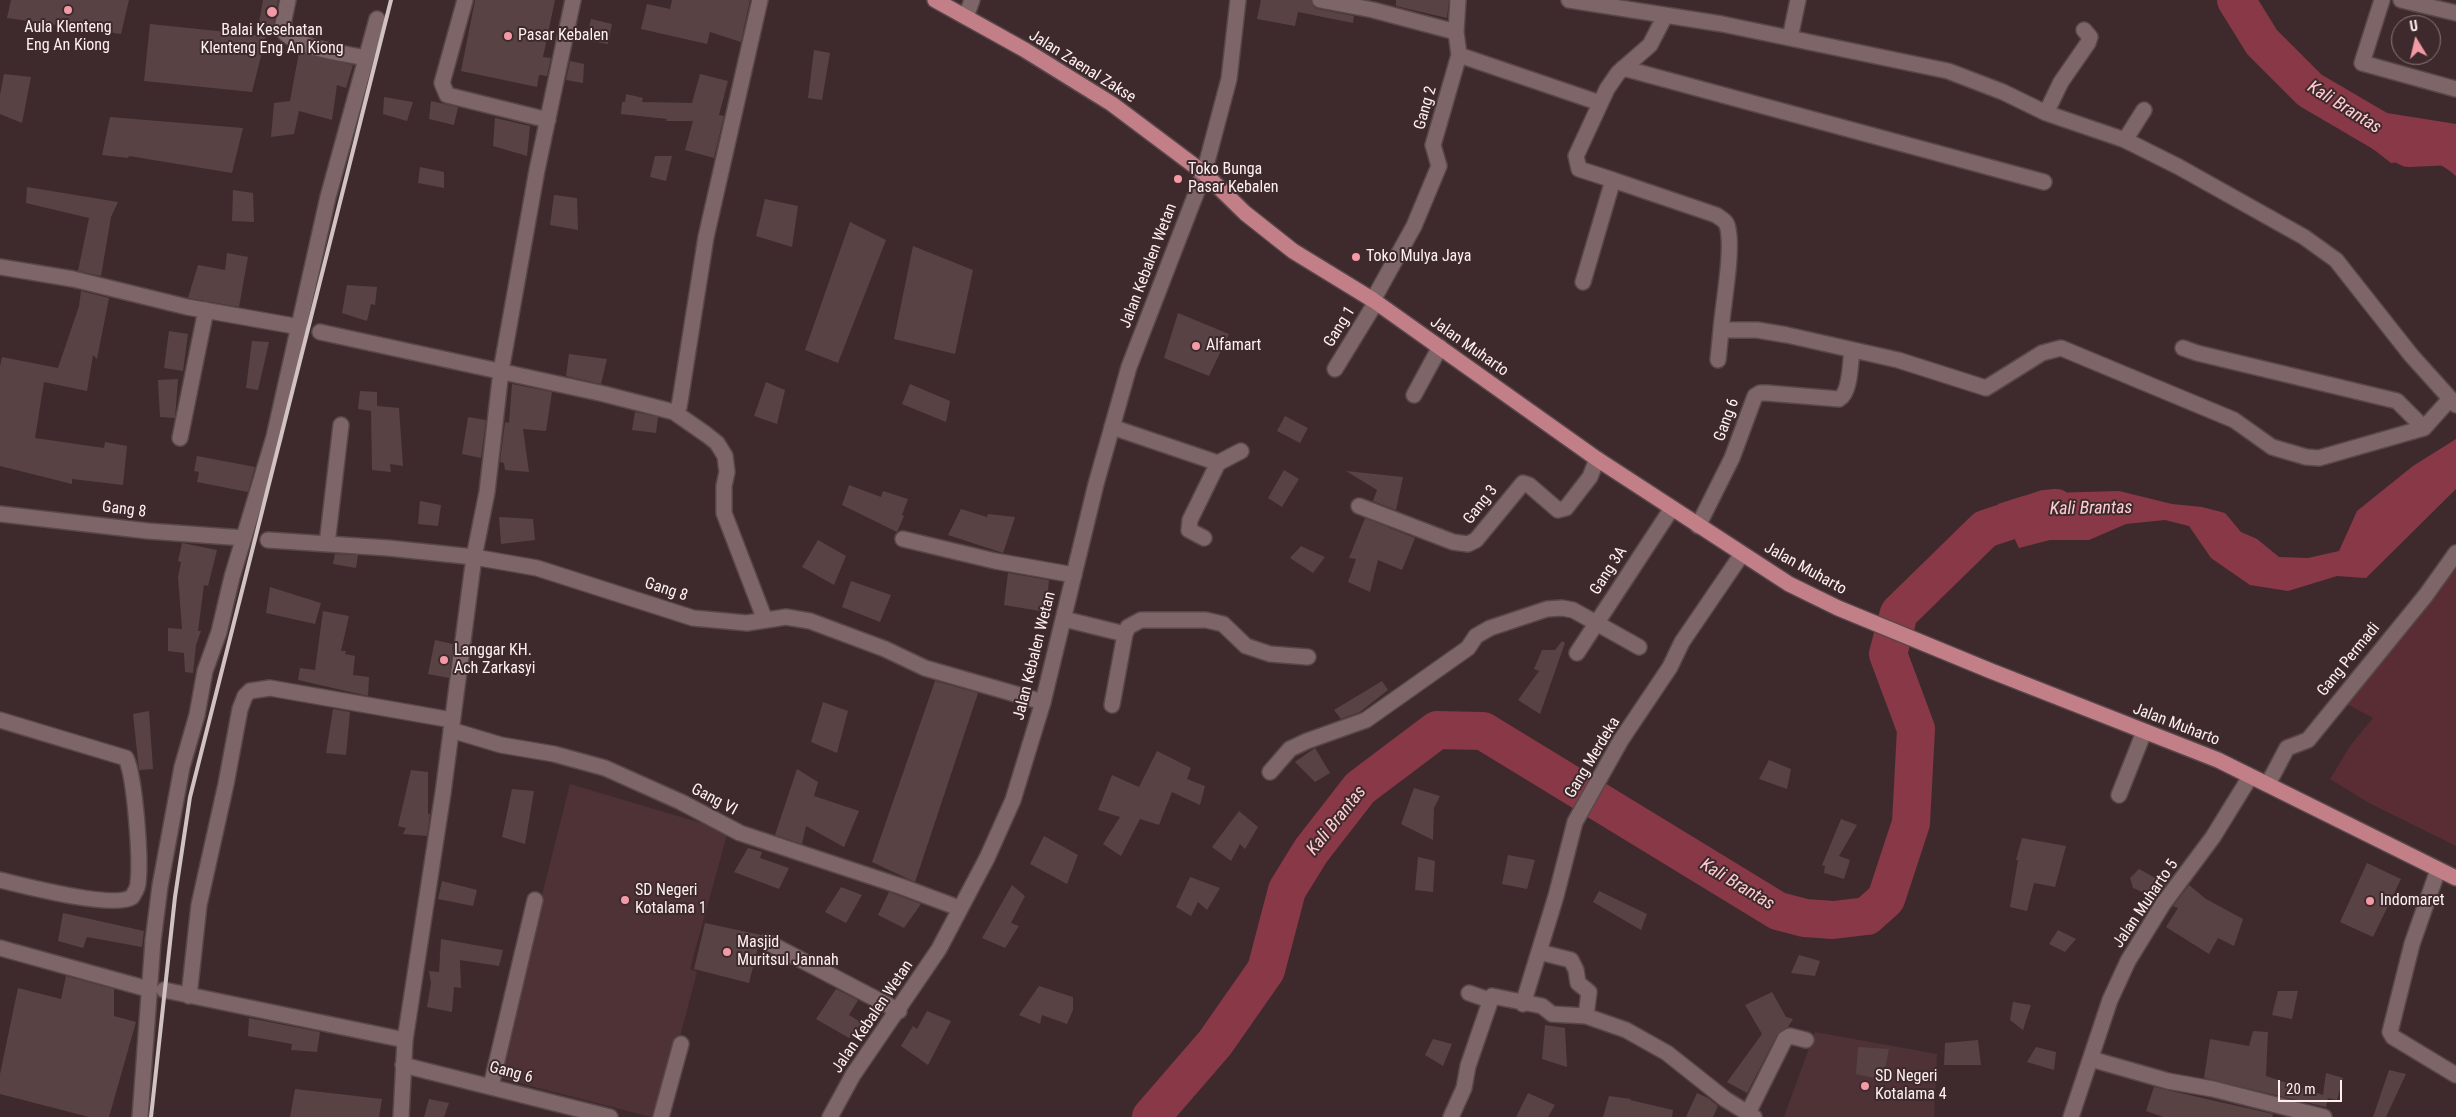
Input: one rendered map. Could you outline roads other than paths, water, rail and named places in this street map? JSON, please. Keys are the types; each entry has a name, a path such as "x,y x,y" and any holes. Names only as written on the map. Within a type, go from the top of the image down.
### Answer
{"main road":[{"name":"Jalan Zaenal Zakse","path":"935,0 1025,50 1112,104 1204,173"},
{"name":"Jalan Muharto","path":"1204,173 1245,213 1293,250 1374,301 1598,459 1789,584 1838,608 1992,672 2218,760 2456,878"}],"street":[{"path":"288,0 282,29 286,36 298,42 365,58"},
{"path":"465,0 442,83 447,94 548,120"},
{"path":"400,1117 405,1040 452,725 474,558 488,492 501,371 548,120 573,0"},
{"path":"674,412 679,408 706,237 760,0"},
{"path":"966,17 972,0"},
{"name":"Jalan Kebalen Wetan","path":"830,1117 853,1075 899,1011 939,949 987,858 1013,800 1043,702 1074,575 1129,367 1204,173 1229,79 1238,0"},
{"path":"1320,0 1374,10 1456,32"},
{"name":"Gang 2","path":"1374,301 1410,233 1439,166 1433,145 1460,55 1456,32 1458,0"},
{"path":"1569,0 1722,24 1948,71 2003,92 2046,114 2125,140 2179,167 2304,237 2336,260 2411,356 2453,402 2424,428 2328,457 2306,457 2272,447 2234,420 2150,387 2069,350 2054,349 2042,354 1986,388 1898,360 1757,330 1721,330"},
{"path":"1790,38 1798,0"},
{"path":"2382,0 2362,63 2456,89"},
{"path":"2401,0 2456,14"},
{"path":"1665,16 1650,45 1623,68 1600,102 1576,161 1579,169 1716,215 1725,220 1728,228 1729,245 1718,360"},
{"path":"140,1117 148,989 160,886 182,767 197,715 205,671 219,632 274,437 328,197 377,18"},
{"path":"2046,114 2061,82 2088,43 2090,37 2084,30"},
{"path":"1460,55 1600,102"},
{"path":"1623,68 2044,182"},
{"path":"2125,140 2144,110"},
{"path":"1583,282 1613,180"},
{"path":"0,267 73,279 206,310 300,327"},
{"name":"Gang 1","path":"1335,369 1374,301"},
{"path":"180,438 206,310"},
{"path":"320,332 501,371 674,412 717,443 725,456 727,472 724,486 724,513 765,620"},
{"path":"1414,395 1440,347"},
{"path":"2183,348 2397,401 2424,428"},
{"name":"Gang 6","path":"1698,526 1732,458 1753,398 1760,393 1768,393 1839,399 1844,396 1847,387 1852,350"},
{"path":"326,544 341,425"},
{"path":"1112,427 1218,463"},
{"path":"1204,538 1188,530 1190,520 1218,463 1241,451"},
{"name":"Gang 3","path":"1359,506 1453,542 1468,544 1476,540 1523,483 1529,485 1558,510 1566,508 1590,476 1598,459"},
{"name":"Gang 3A","path":"1577,653 1672,508"},
{"name":"Gang 8","path":"0,514 148,531 244,538"},
{"path":"903,539 995,561 1074,575"},
{"name":"Gang 8","path":"268,540 388,548 474,558 537,568 694,618 747,623 786,617 824,625 925,668 1043,702"},
{"name":"Gang Permadi","path":"2268,784 2287,748 2308,740 2426,594 2456,553"},
{"name":"Gang Merdeka","path":"1523,1004 1575,822 1604,768 1654,693 1703,609 1742,554"},
{"path":"1270,772 1290,749 1366,720 1468,648 1476,636 1490,628 1547,610 1562,608 1573,610 1639,647"},
{"path":"1064,619 1125,634"},
{"path":"1112,705 1125,634 1128,628 1141,620 1206,620 1223,624 1246,646 1270,654 1308,657"},
{"name":"Gang VI","path":"189,996 199,905 226,784 240,709 245,696 250,691 270,688 452,725 501,745 554,754 605,768 681,802 740,834 891,883 959,908"},
{"path":"0,720 126,758 130,767 138,855 138,884 132,897 118,902 90,899 0,880"},
{"path":"2119,795 2144,732"},
{"name":"Jalan Muharto 5","path":"2071,1117 2110,1000 2128,961 2163,904 2213,837 2250,777"},
{"path":"2438,870 2412,944 2390,1032 2393,1037 2456,1075"},
{"path":"491,1086 535,900"},
{"path":"768,942 899,1011"},
{"path":"0,948 148,989"},
{"path":"1539,952 1571,960 1576,970 1578,984 1589,992 1586,1016"},
{"path":"164,990 405,1040"},
{"path":"1469,993 1490,1000"},
{"path":"1450,1117 1464,1088 1468,1066 1492,996 1523,1004 1542,1006 1552,1014 1586,1016 1626,1030 1652,1043 1751,1115 1785,1039 1790,1036 1806,1040"},
{"path":"661,1117 682,1044"},
{"path":"2091,1059 2168,1081 2213,1089 2324,1117"},
{"name":"Gang 6","path":"403,1065 610,1117"}],"water":[{"path":"2327,87 2387,113 2456,124 2456,176 2448,169 2425,160 2391,163 2318,106"},
{"path":"2456,439 2456,489 2366,578 2337,576 2288,591 2250,585 2211,558 2189,526 2165,520 2126,524 2089,540 2050,540 2019,548 1998,504 2023,496 2049,493 2119,491 2172,504 2202,507 2225,513 2241,532 2257,539 2279,557 2308,558 2339,551 2357,511 2413,466"}],"waterway":[{"name":"Kali Brantas","path":"2236,0 2262,42 2310,90 2409,148 2451,146 2456,149"},
{"name":"Kali Brantas","path":"1151,1117 1215,1043 1266,970 1287,890 1311,851 1360,788 1437,730 1483,731 1778,911 1805,918 1833,920 1867,916 1886,899 1911,823 1916,729 1888,654 1899,613 1985,529 2045,509 2056,508"}],"railway":[{"path":"151,1117 175,897 190,797 391,0"}],"place":[{"name":"Aula Klenteng Eng An Kiong","path":"68,10"},
{"name":"Balai Kesehatan Klenteng Eng An Kiong","path":"272,12"},
{"name":"Pasar Kebalen","path":"508,36"},
{"name":"Toko Bunga Pasar Kebalen","path":"1178,179"},
{"name":"Toko Mulya Jaya","path":"1356,257"},
{"name":"Alfamart","path":"1196,346"},
{"name":"Langgar KH. Ach Zarkasyi","path":"444,660"},
{"name":"SD Negeri Kotalama 1","path":"625,900"},
{"name":"Indomaret","path":"2370,901"},
{"name":"Masjid Muritsul Jannah","path":"727,952"},
{"name":"SD Negeri Kotalama 4","path":"1865,1086"}]}
